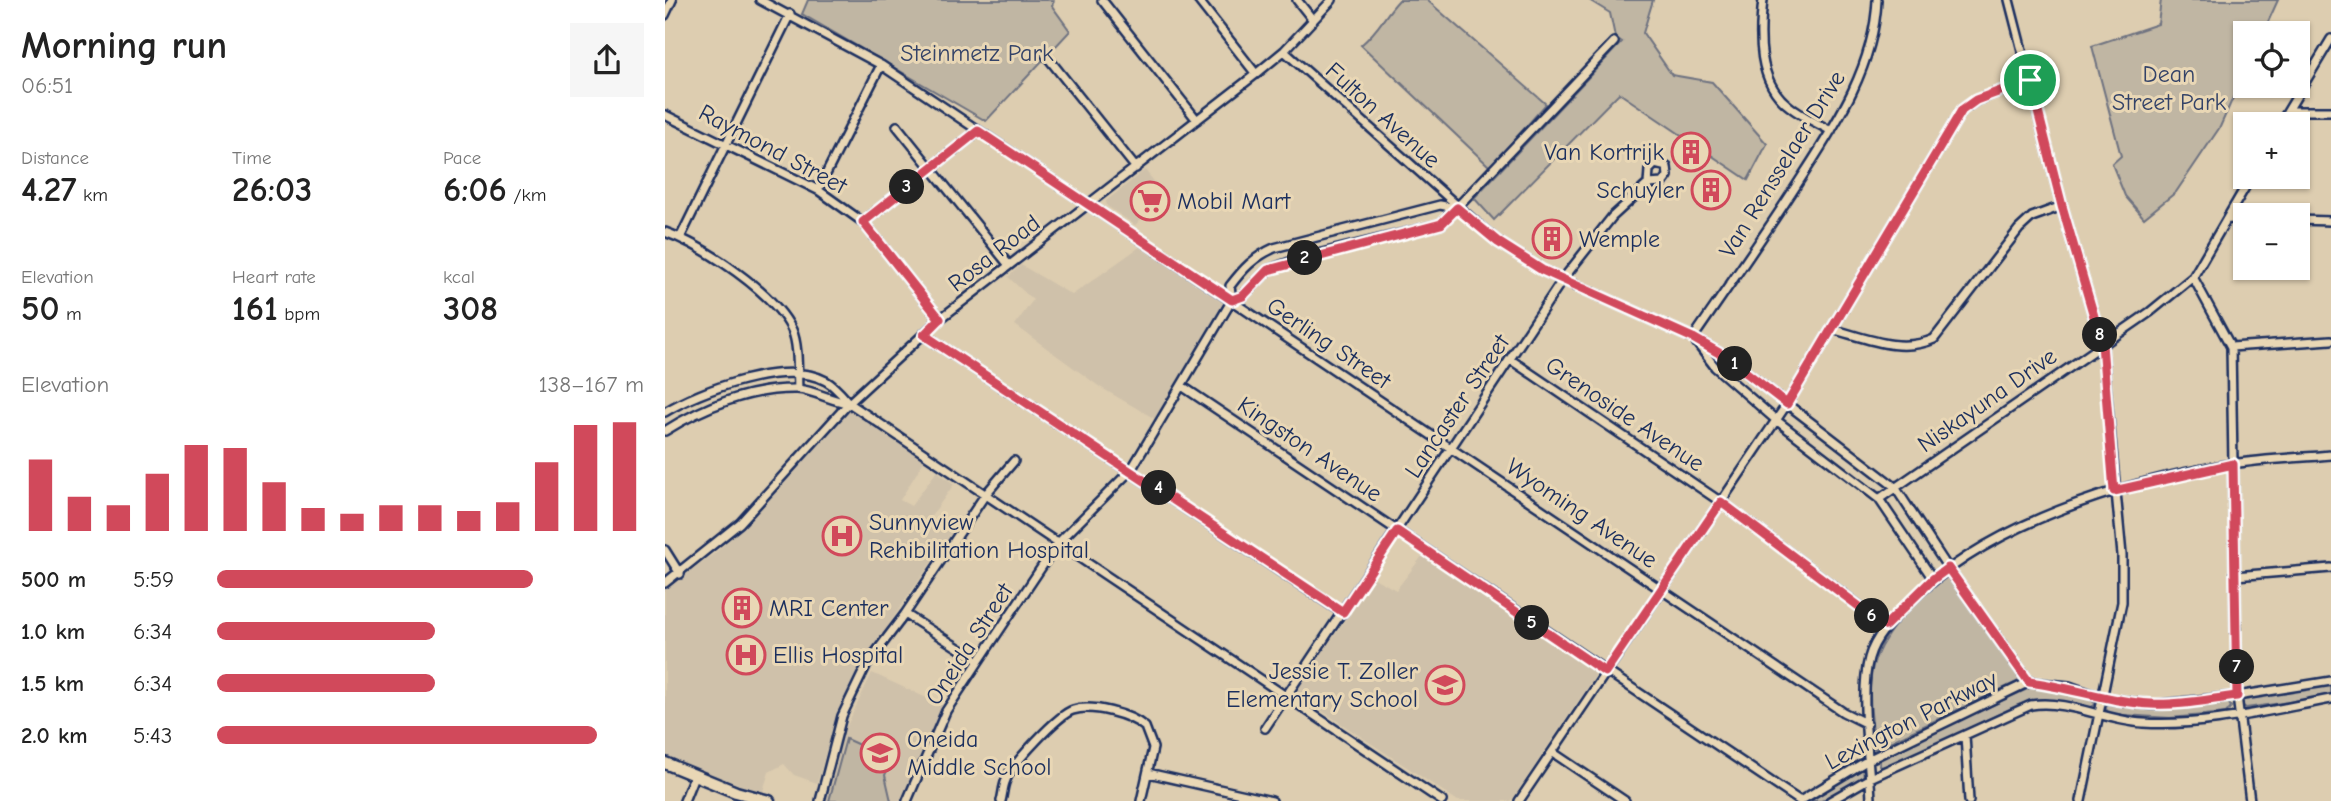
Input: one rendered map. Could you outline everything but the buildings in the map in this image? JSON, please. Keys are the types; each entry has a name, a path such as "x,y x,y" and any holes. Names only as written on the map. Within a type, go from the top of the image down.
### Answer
{"main road":[{"path":"665,763 694,776 769,801"}],"street":[{"path":"665,15 672,0"},
{"name":"Gerling Street","path":"760,0 881,65 1451,448"},
{"path":"1102,0 1197,120"},
{"path":"1198,0 1256,74"},
{"path":"1297,0 1313,20"},
{"name":"Rosa Road","path":"665,583 680,574 740,523 849,403 940,319 1256,74 1284,51 1332,0"},
{"path":"1763,0 1760,40 1763,64 1773,88 1787,106 1831,131"},
{"name":"Van Rensselaer Drive","path":"1693,338 1831,131 1860,78 1871,46 1877,0"},
{"path":"2009,0 2062,206 2102,344 2122,555 2122,602 2081,801"},
{"path":"680,238 789,14"},
{"path":"2288,111 2331,38"},
{"path":"1457,208 1440,205 1274,248 1257,256 1243,269 1230,286 1232,300 1243,296 1268,270 1441,224 1457,208 1613,42"},
{"name":"Fulton Avenue","path":"1284,51 1498,242 1563,279 1693,338 1726,357 1895,487 1948,568 2029,682"},
{"path":"1045,54 1136,168"},
{"path":"818,190 881,65"},
{"path":"1519,801 1787,404 1962,110 1976,100 2030,80"},
{"path":"2288,111 2331,111"},
{"name":"Raymond Street","path":"665,115 818,190 863,222 940,319"},
{"path":"897,126 1008,264"},
{"path":"863,222 978,131"},
{"name":"Lancaster Street","path":"1265,728 1563,279 1612,217 1648,184"},
{"name":"Niskayuna Drive","path":"1878,499 2150,312 2193,277 2244,189"},
{"path":"1832,329 1899,346 1916,347 1934,339 2019,229 2032,217 2062,206"},
{"path":"2227,219 2233,219"},
{"path":"2310,220 2331,221"},
{"path":"665,233 680,238 727,267 782,313 793,332 798,389"},
{"path":"2193,277 2231,347 2237,696 2250,801"},
{"name":"Oneida Street","path":"907,801 946,711 1057,544 1131,470 1232,300"},
{"path":"924,335 1343,612"},
{"path":"1693,338 1715,367 1776,420 1878,499 1933,579"},
{"path":"2231,347 2331,340"},
{"name":"Grenoside Avenue","path":"1511,360 1721,502 1885,626"},
{"path":"665,412 708,389 747,379 797,376 824,380 849,403 1443,801"},
{"name":"Kingston Avenue","path":"1182,386 1800,801"},
{"path":"665,432 711,406 755,394 798,389 831,401 849,403"},
{"name":"Wyoming Avenue","path":"1451,448 1843,712 1867,724"},
{"path":"1871,801 1866,682 1869,657 1885,626 1933,579 1948,568 2035,521 2114,491 2233,464 2331,455"},
{"path":"820,801 842,716 867,664 905,614 985,495 1014,460"},
{"path":"665,550 680,574"},
{"path":"2235,576 2331,568"},
{"path":"905,614 979,661"},
{"name":"Lexington Parkway","path":"1800,801 1870,759 2029,682 2069,686 2103,698 2153,705 2237,696 2331,681"},
{"name":"Lexington Parkway","path":"1830,801 1870,778 2017,710 2047,702 2099,716 2143,723 2239,715 2331,699"},
{"path":"1001,801 1006,778 1018,761 1069,711 1093,708 1145,727 1153,748 1141,801"},
{"path":"1965,735 1969,801"},
{"path":"1552,752 1625,801"},
{"path":"1148,773 1249,799 1272,801"},
{"path":"684,801 694,776"}],"shaded area":[{"path":"1145,170 1167,198 1135,225 1107,206 1106,201"},
{"path":"1141,246 1225,304 1157,420 1100,387 1015,325 1033,300 1008,277 1021,265 1072,295"},
{"path":"851,408 924,461 900,500 911,506 937,471 954,484 930,518 952,532 858,669 837,715 817,783 794,775 784,764 769,772 762,794 665,755 665,589 715,553 744,526"},
{"name":"Jessie T. Zoller Elementary School","path":"1423,555 1594,669 1595,676 1511,801 1458,801 1295,693 1374,578 1396,590"},
{"name":"Oneida Middle School","path":"872,673 942,705 900,801 824,801 843,734"}],"green space":[{"name":"Steinmetz Park","path":"808,0 1054,0 1052,6 1070,31 986,121 802,14"},
{"path":"1399,0 1427,0 1546,104 1490,167 1361,45"},
{"path":"1589,0 1653,0 1643,33 1672,75 1712,82 1767,144 1748,180 1619,93 1494,220 1474,198 1622,42 1615,37 1610,13"},
{"name":"Dean Street Park","path":"2161,0 2278,0 2268,21 2233,21 2233,98 2220,127 2176,192 2144,218 2125,196 2112,164 2121,156 2092,46 2158,24"},
{"path":"1947,576 2021,680 1875,749 1870,690 1876,657 1906,612"},
{"path":"2331,684 2331,696 2246,708 2242,705 2244,698"},
{"path":"2036,685 2086,696 2096,704 2088,709 2041,699 2018,705 1900,761 1882,767 1879,765 1880,757"},
{"path":"2227,700 2231,707 2226,713 2170,718 2109,714 2105,707 2108,704 2147,707"},
{"path":"846,739 892,760 885,775 891,801 829,801"},
{"path":"1863,769 1864,777 1821,801 1810,801"}],"place":[{"name":"Van Kortrijk","path":"1691,152"},
{"name":"Schuyler","path":"1711,190"},
{"name":"Mobil Mart","path":"1150,201"},
{"name":"Wemple","path":"1552,239"},
{"name":"Sunnyview Rehibilitation Hospital","path":"842,536"},
{"name":"MRI Center","path":"742,608"},
{"name":"Ellis Hospital","path":"746,655"},
{"name":"Jessie T. Zoller Elementary School","path":"1445,685"},
{"name":"Oneida Middle School","path":"880,753"}],"route":[{"path":"2030,80 2062,206 2102,344 2114,491 2233,464 2237,696 2153,705 2103,698 2069,686 2029,682 1948,568 1885,626 1721,502 1605,672 1397,531 1343,612 924,335 940,319 863,222 978,131 1232,300 1243,296 1268,270 1301,258 1398,237 1441,224 1457,208 1498,242 1542,270 1693,338 1726,357 1787,404 1962,110 1976,100 2030,80"}]}
